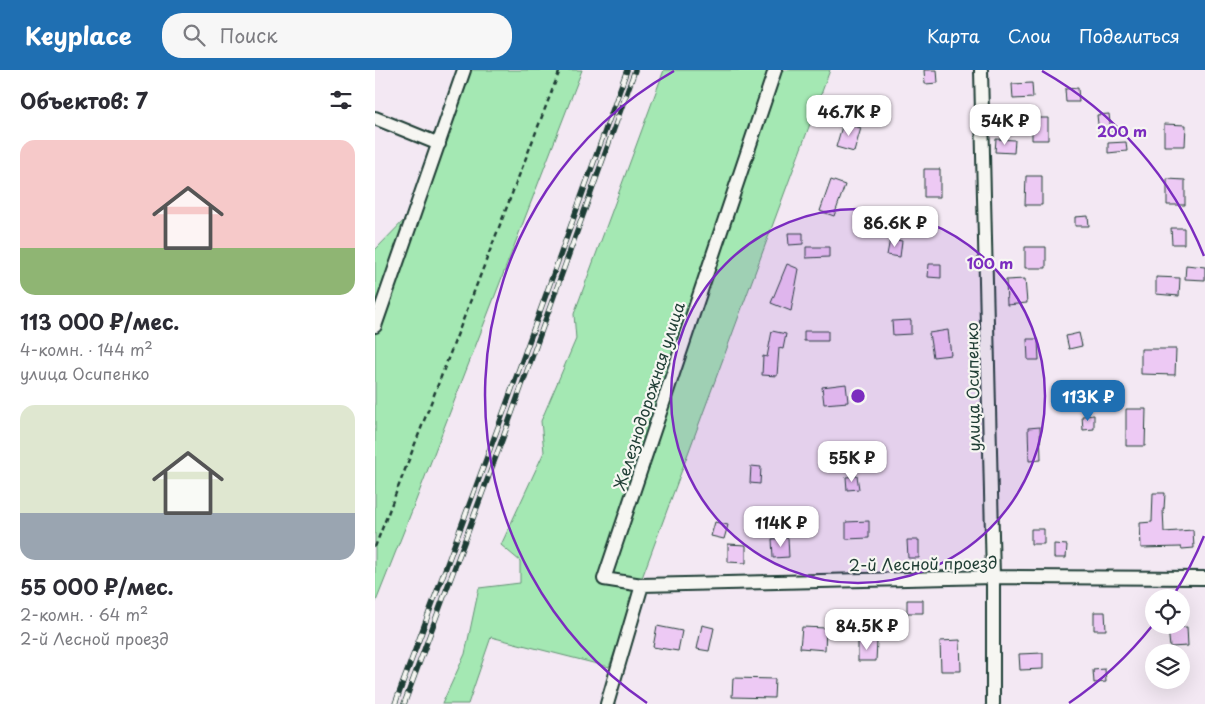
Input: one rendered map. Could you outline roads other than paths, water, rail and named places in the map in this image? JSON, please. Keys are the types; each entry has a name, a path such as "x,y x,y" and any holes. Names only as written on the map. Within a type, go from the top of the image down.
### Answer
{"street":[{"path":"375,326 464,70"},
{"name":"Железнодорожная улица","path":"642,585 604,579 775,70"},
{"name":"улица Осипенко","path":"981,70 993,577 993,704"},
{"path":"375,118 439,144"},
{"name":"2-й Лесной проезд","path":"642,585 993,577 1205,578"},
{"path":"607,704 642,585"}],"railway":[{"path":"395,704 500,422 627,70"},
{"path":"404,704 508,424 635,70"}]}
